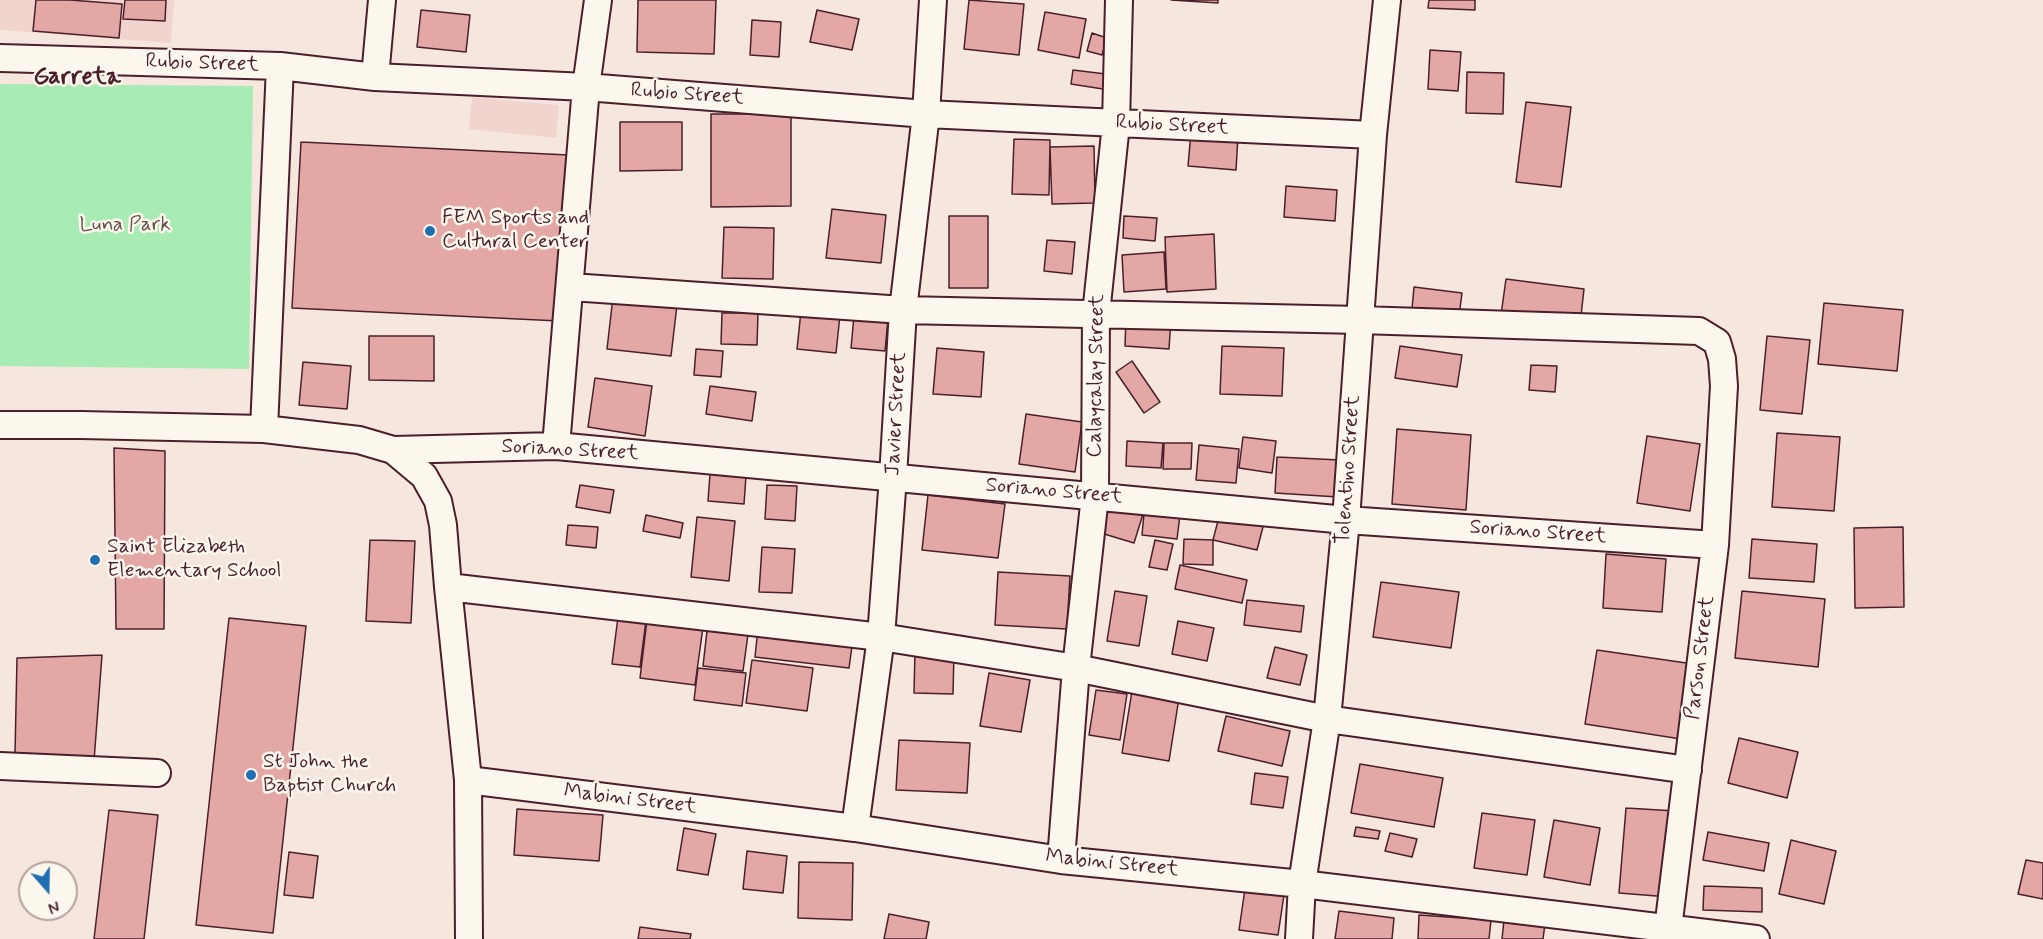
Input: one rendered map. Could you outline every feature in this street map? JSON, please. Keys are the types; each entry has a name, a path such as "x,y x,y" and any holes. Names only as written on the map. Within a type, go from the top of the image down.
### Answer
{"street":[{"path":"375,77 382,0"},
{"path":"556,446 586,87 598,0"},
{"name":"Javier Street","path":"855,828 881,637 903,310 926,114 933,0"},
{"name":"Calaycalay Street","path":"1061,860 1076,668 1095,496 1096,314 1116,124 1119,0"},
{"name":"Tolentino Street","path":"1299,939 1302,884 1327,719 1346,520 1373,135 1387,0"},
{"name":"Rubio Street","path":"0,58 280,66 375,77 586,87 926,114 1373,135"},
{"path":"264,429 280,66"},
{"name":"Parson Street","path":"571,288 903,310 1360,320 1699,331 1717,342 1722,359 1724,386 1715,545 1668,929"},
{"path":"0,425 264,429 359,440 393,450 424,476 438,501 443,525 468,780 469,939"},
{"name":"Soriano Street","path":"393,450 556,446 1346,520 1715,545"},
{"path":"448,587 881,637 1076,668 1327,719 1688,770"},
{"path":"0,766 157,773"},
{"name":"Mabini Street","path":"468,780 855,828 1061,860 1302,884 1756,939"}],"shaded area":[{"path":"0,0 174,0 171,43 0,30"},
{"path":"472,97 559,105 556,138 469,129"}],"green space":[{"name":"Luna Park","path":"0,84 253,86 249,369 0,366"}],"building":[{"path":"36,0 122,4 119,38 33,31"},
{"path":"125,0 166,0 165,21 123,19"},
{"path":"638,0 716,0 714,54 637,52"},
{"path":"969,0 1024,4 1019,55 964,49"},
{"path":"1171,0 1218,0 1218,3"},
{"path":"1429,0 1475,0 1475,10 1428,8"},
{"path":"421,10 470,15 466,52 417,47"},
{"path":"817,10 859,19 852,50 810,42"},
{"path":"1045,12 1086,19 1079,58 1038,50"},
{"path":"752,20 781,22 779,57 750,55"},
{"path":"1092,33 1107,38 1102,55 1087,51"},
{"path":"1430,50 1461,52 1458,91 1428,89"},
{"path":"1073,70 1106,74 1103,89 1071,84"},
{"path":"1467,72 1504,73 1503,114 1466,113"},
{"path":"1526,102 1571,107 1561,187 1516,182"},
{"path":"711,114 791,114 791,206 711,207"},
{"path":"620,122 682,122 682,170 620,171"},
{"path":"1191,132 1238,136 1236,170 1188,166"},
{"path":"1014,139 1050,140 1049,195 1012,194"},
{"name":"FEM Sports and Cultural Center","path":"301,142 568,155 559,321 292,308"},
{"path":"1094,146 1095,203 1052,204 1050,147"},
{"path":"1286,186 1337,190 1335,221 1284,217"},
{"path":"832,209 886,215 881,263 826,258"},
{"path":"949,216 988,216 988,288 949,288"},
{"path":"1124,216 1157,218 1155,241 1123,238"},
{"path":"724,227 774,228 773,279 722,278"},
{"path":"1214,234 1216,289 1167,292 1165,237"},
{"path":"1047,240 1075,242 1072,274 1044,271"},
{"path":"1164,252 1166,289 1124,292 1122,255"},
{"path":"1506,279 1584,289 1580,325 1501,315"},
{"path":"1414,287 1462,293 1459,316 1412,309"},
{"path":"613,297 677,305 671,356 607,349"},
{"path":"1824,303 1903,310 1897,371 1818,364"},
{"path":"801,311 840,315 836,353 797,349"},
{"path":"722,313 758,313 757,345 721,344"},
{"path":"854,316 888,319 885,351 851,348"},
{"path":"1126,317 1171,319 1169,349 1125,346"},
{"path":"369,336 434,336 434,381 369,380"},
{"path":"1767,336 1810,340 1802,414 1760,410"},
{"path":"1222,346 1284,348 1282,396 1220,394"},
{"path":"1400,346 1462,355 1457,387 1395,378"},
{"path":"937,348 984,352 981,397 933,394"},
{"path":"696,349 723,351 721,377 694,375"},
{"path":"1132,361 1160,402 1144,413 1116,372"},
{"path":"303,362 351,366 347,409 299,405"},
{"path":"1531,365 1557,366 1555,392 1529,390"},
{"path":"595,378 652,386 645,436 588,427"},
{"path":"710,386 756,392 752,421 706,414"},
{"path":"1026,414 1082,422 1075,472 1019,464"},
{"path":"1397,429 1471,435 1466,510 1392,504"},
{"path":"1777,433 1840,437 1834,511 1772,507"},
{"path":"1647,436 1700,444 1690,511 1637,503"},
{"path":"1243,437 1276,441 1272,473 1239,468"},
{"path":"1127,441 1163,443 1161,468 1126,466"},
{"path":"1164,443 1192,443 1191,469 1163,469"},
{"path":"1199,445 1239,449 1236,483 1196,480"},
{"path":"114,448 165,451 164,629 116,629"},
{"path":"1277,457 1340,460 1338,497 1275,493"},
{"path":"710,474 746,476 744,504 708,501"},
{"path":"580,485 614,490 610,513 576,507"},
{"path":"767,485 797,486 795,521 765,519"},
{"path":"928,495 1005,504 998,558 922,550"},
{"path":"1110,503 1143,514 1134,543 1101,533"},
{"path":"1145,503 1181,507 1177,539 1142,535"},
{"path":"1220,513 1264,523 1257,550 1213,540"},
{"path":"646,515 683,523 680,538 643,531"},
{"path":"697,517 735,521 729,581 691,577"},
{"path":"568,525 598,527 596,548 566,545"},
{"path":"1903,527 1904,607 1855,608 1854,528"},
{"path":"1184,539 1213,540 1213,565 1183,564"},
{"path":"1752,539 1817,544 1814,582 1749,578"},
{"path":"370,540 415,541 411,623 366,621"},
{"path":"1155,540 1173,544 1167,570 1149,567"},
{"path":"762,547 795,549 792,593 759,592"},
{"path":"1606,554 1666,559 1662,612 1603,608"},
{"path":"1180,565 1247,580 1242,603 1175,589"},
{"path":"998,572 1070,576 1067,629 995,625"},
{"path":"1381,582 1459,592 1451,648 1373,637"},
{"path":"1115,591 1147,596 1139,646 1107,641"},
{"path":"1742,591 1825,599 1818,667 1735,658"},
{"path":"1247,600 1304,606 1301,632 1244,625"},
{"path":"619,609 647,613 640,667 612,664"},
{"name":"St John the Baptist Church","path":"229,618 306,626 273,933 196,925"},
{"path":"647,620 703,627 695,685 640,678"},
{"path":"1178,621 1214,628 1207,661 1172,654"},
{"path":"708,622 749,627 743,671 703,666"},
{"path":"758,628 853,639 849,668 755,657"},
{"path":"1275,647 1307,655 1300,685 1267,678"},
{"path":"1597,650 1693,664 1681,739 1585,724"},
{"path":"915,651 954,652 953,694 914,693"},
{"path":"102,655 94,761 15,754 17,658"},
{"path":"752,660 813,668 807,711 746,703"},
{"path":"698,668 746,673 742,706 694,700"},
{"path":"989,673 1030,680 1021,732 980,726"},
{"path":"1096,690 1127,694 1120,740 1089,735"},
{"path":"1132,691 1179,698 1169,761 1122,753"},
{"path":"1226,716 1290,731 1282,766 1218,751"},
{"path":"1739,738 1798,752 1787,798 1728,783"},
{"path":"899,740 970,743 967,793 896,790"},
{"path":"1360,764 1443,778 1434,827 1351,813"},
{"path":"1255,773 1288,777 1283,808 1251,804"},
{"path":"1626,808 1676,811 1669,897 1619,893"},
{"path":"517,809 603,815 599,861 514,855"},
{"path":"109,810 158,815 144,939 94,939"},
{"path":"1482,813 1535,820 1527,875 1474,868"},
{"path":"1554,820 1600,828 1590,885 1544,877"},
{"path":"1356,827 1380,831 1378,839 1354,836"},
{"path":"684,828 716,834 708,875 677,870"},
{"path":"1708,832 1769,843 1764,871 1703,860"},
{"path":"1390,833 1417,839 1412,857 1385,851"},
{"path":"1791,840 1836,851 1824,904 1779,894"},
{"path":"747,851 787,856 783,893 743,889"},
{"path":"289,852 318,856 313,898 284,895"},
{"path":"2026,860 2043,863 2043,899 2018,894"},
{"path":"799,862 853,863 852,920 798,918"},
{"path":"1704,886 1762,888 1762,912 1703,910"},
{"path":"1245,889 1284,895 1278,935 1239,930"},
{"path":"1339,911 1394,918 1392,939 1335,939"},
{"path":"889,914 929,922 926,939 884,939"},
{"path":"1419,915 1491,920 1489,939 1418,939"},
{"path":"1504,920 1545,924 1543,939 1502,939"},
{"path":"640,927 691,934 690,939 638,939"}],"place":[{"name":"FEM Sports and Cultural Center","path":"430,231"},
{"name":"Saint Elizabeth Elementary School","path":"95,560"},
{"name":"St John the Baptist Church","path":"251,775"}],"district":[{"name":"Garreta","path":"77,78"}]}
